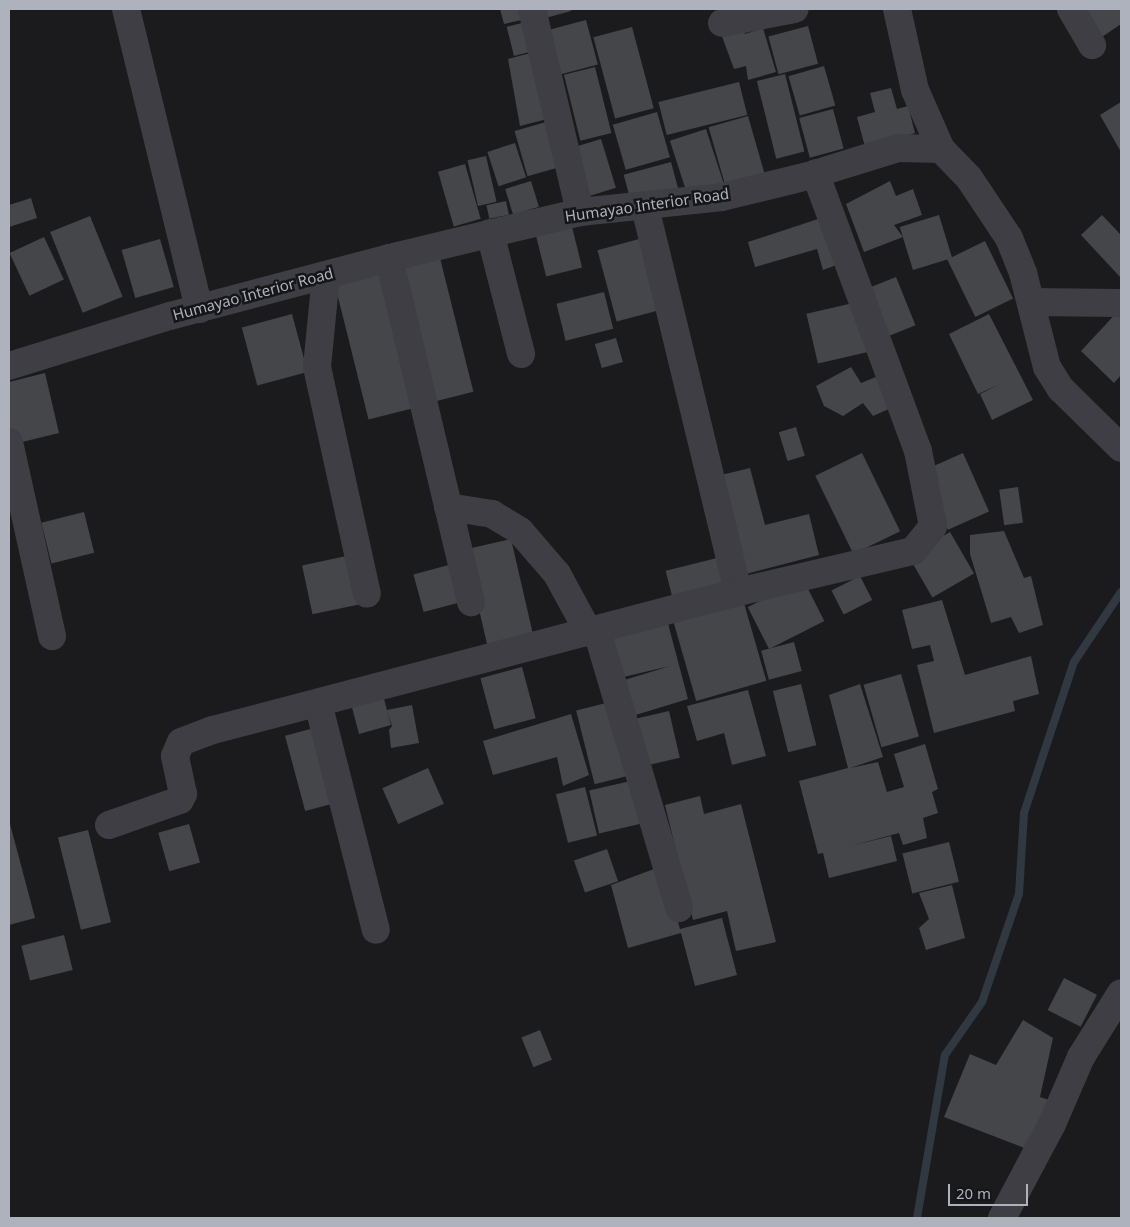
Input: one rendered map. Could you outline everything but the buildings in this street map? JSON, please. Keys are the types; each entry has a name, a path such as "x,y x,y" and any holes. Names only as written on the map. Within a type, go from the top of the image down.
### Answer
{"street":[{"path":"126,9 199,309"},
{"path":"532,9 580,212"},
{"path":"722,23 795,9"},
{"path":"897,9 915,90 941,149 969,178 1009,238 1031,302 1047,368 1061,389 1121,448"},
{"path":"1071,9 1092,46"},
{"name":"Humayao Interior Road","path":"9,366 199,309 389,258 580,212 645,207 722,197 815,173 898,148 941,149"},
{"path":"109,825 180,800 183,794 176,756 182,742 318,703 593,632 738,592 912,551 933,526 918,451 815,173"},
{"path":"645,207 738,592"},
{"path":"490,233 521,354"},
{"path":"389,258 471,602"},
{"path":"326,275 318,367 367,594"},
{"path":"1031,302 1119,303"},
{"path":"9,442 52,636"},
{"path":"448,507 492,514 520,531 557,574 593,632 679,908"},
{"path":"318,703 376,930"},
{"path":"1002,1218 1052,1124 1081,1057 1121,993"}],"waterway":[{"path":"917,1218 945,1055 982,1002 1019,894 1024,813 1074,662 1121,592"}]}
